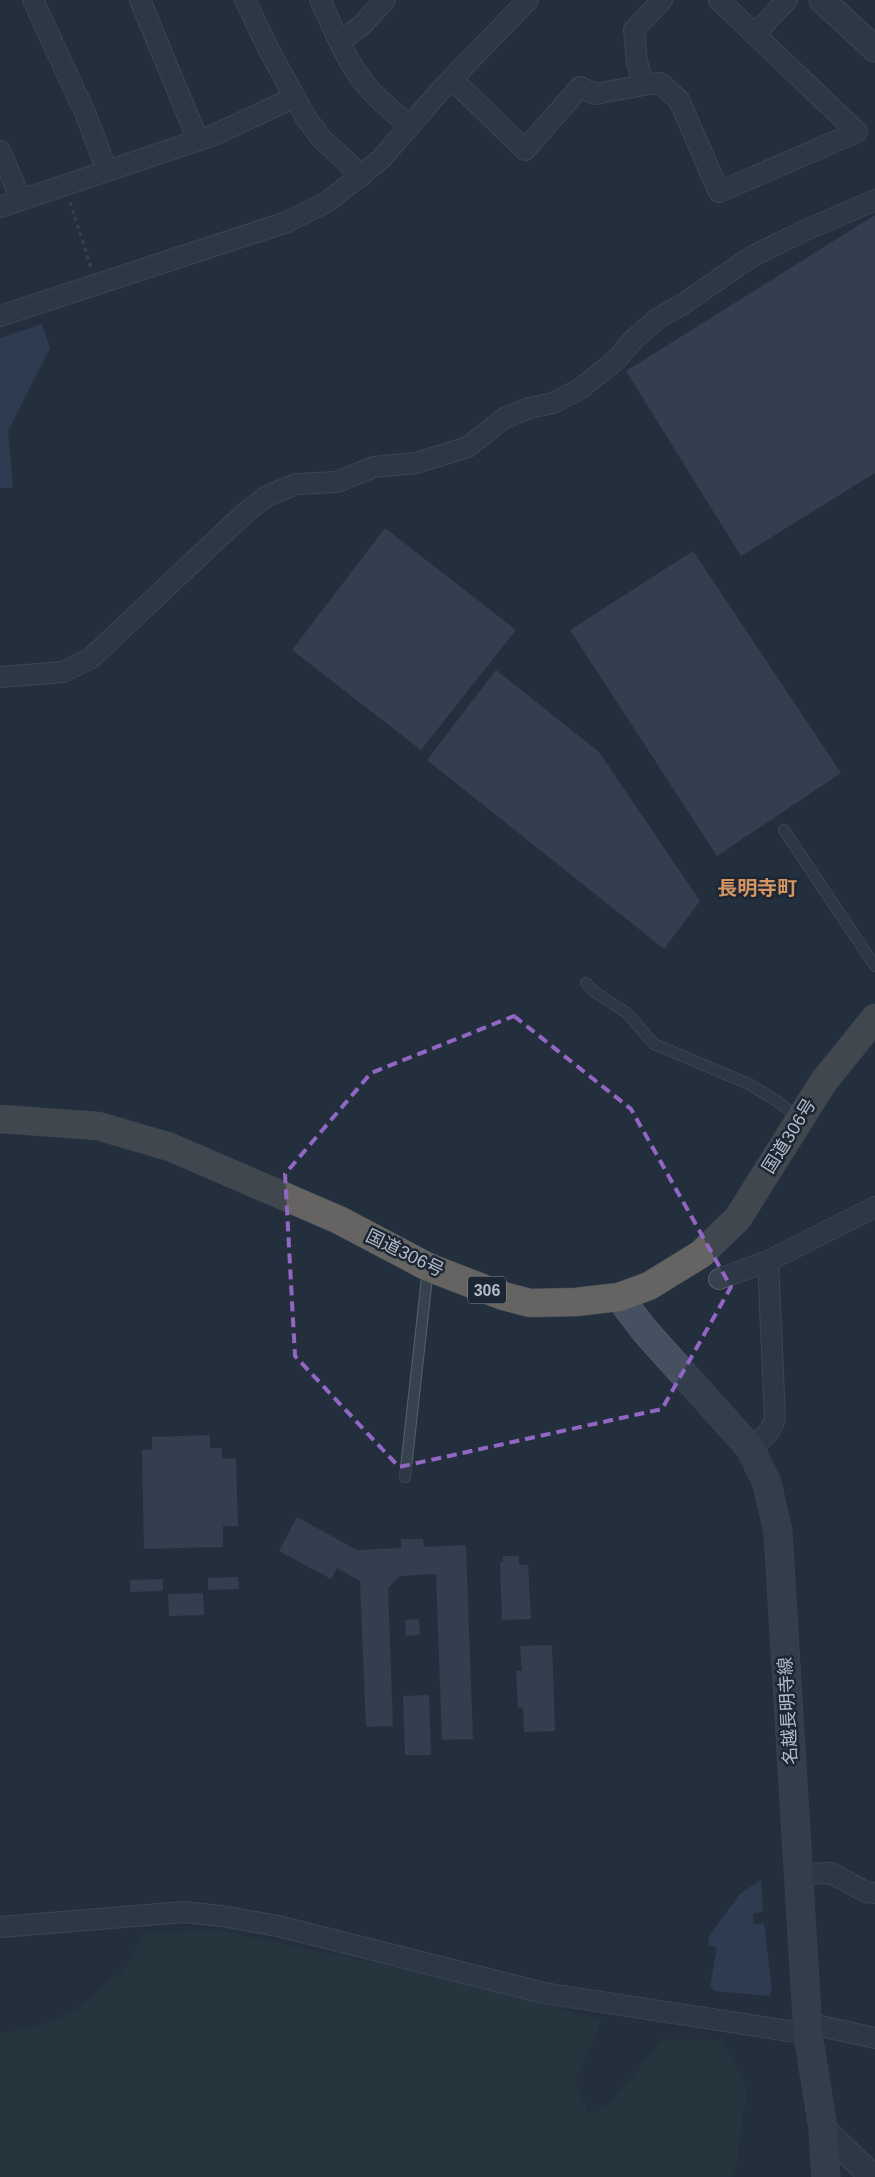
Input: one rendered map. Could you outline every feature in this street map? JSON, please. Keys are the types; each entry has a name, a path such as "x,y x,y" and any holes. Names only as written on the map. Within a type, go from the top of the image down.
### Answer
{"highway":[{"name":"国道306号","path":"0,1119 98,1126 170,1147 339,1220 428,1267 503,1296 530,1303 576,1302 619,1297 650,1286 701,1254 738,1218 824,1080 875,1018"}],"main road":[{"name":"名越長明寺線","path":"619,1297 644,1331 750,1448 767,1483 778,1532 807,2029 823,2129 826,2177"}],"street":[{"path":"33,0 82,106 107,170"},
{"path":"140,0 198,140"},
{"path":"244,0 306,118 322,139 362,176"},
{"path":"320,0 362,81 379,99 410,126"},
{"path":"340,41 362,25 385,0"},
{"path":"0,316 287,222 327,202 381,159 440,91 528,0"},
{"path":"644,85 637,62 634,30 662,0"},
{"path":"452,80 525,150 580,87 595,94 660,83 679,100 719,192 857,132 719,0"},
{"path":"755,34 787,0"},
{"path":"822,0 875,49"},
{"path":"0,207 214,135 295,98"},
{"path":"0,151 22,199"},
{"path":"0,677 62,672 91,658 245,513 273,492 296,484 337,482 374,467 416,463 468,447 503,419 529,408 553,403 580,389 616,360 657,319 683,304 751,257 806,230 875,200"},
{"path":"718,1279 768,1261 875,1207"},
{"path":"750,1448 768,1433 775,1418 768,1261"},
{"path":"797,1874 831,1873 866,1892 875,1893"},
{"path":"0,1927 184,1912 222,1916 278,1926 544,1993 875,2038"},
{"path":"823,2129 873,2177"}],"lane":[{"path":"784,830 875,966"},
{"path":"586,983 596,993 627,1012 654,1044 749,1084 777,1101 799,1119"},
{"path":"405,1477 428,1267"}],"path":[{"path":"64,185 93,273"}],"highlighted area":[{"path":"514,1016 631,1109 731,1287 662,1409 399,1467 295,1356 285,1174 371,1073"}],"green space":[{"path":"216,1930 460,1981 602,2020 575,2080 589,2115 608,2106 663,2039 722,2040 747,2088 737,2159 731,2177 0,2177 0,2036 2,2033 39,2027 79,2008 127,1966 143,1934"}],"water":[{"path":"42,324 50,348 8,431 13,488 0,488 0,338"},
{"path":"761,1880 763,1911 753,1914 753,1924 764,1923 772,1991 769,1996 715,1991 710,1986 717,1948 709,1945 708,1937 740,1894"}],"building":[{"path":"875,215 875,473 741,556 626,371"},
{"path":"385,528 516,630 421,750 292,650"},
{"path":"693,551 841,773 717,856 570,630"},
{"path":"496,670 599,752 700,901 664,949 427,760"},
{"path":"210,1435 210,1448 222,1448 222,1459 236,1458 238,1526 223,1526 223,1547 144,1549 142,1450 152,1449 152,1437"},
{"path":"297,1517 357,1550 401,1548 401,1539 423,1539 424,1547 466,1545 473,1739 442,1740 436,1574 400,1576 388,1588 393,1726 366,1727 360,1581 337,1568 331,1579 279,1551"},
{"path":"503,1556 519,1556 519,1565 528,1565 531,1619 502,1620 500,1562 503,1562"},
{"path":"238,1577 239,1589 208,1590 208,1578"},
{"path":"163,1579 163,1591 130,1592 130,1580"},
{"path":"203,1593 204,1615 169,1616 168,1594"},
{"path":"419,1619 420,1635 406,1636 405,1620"},
{"path":"552,1645 555,1731 524,1732 523,1707 518,1708 516,1671 522,1671 520,1646"},
{"path":"429,1695 431,1755 405,1755 403,1696"}],"district":[{"name":"長明寺町","path":"757,888"}]}
